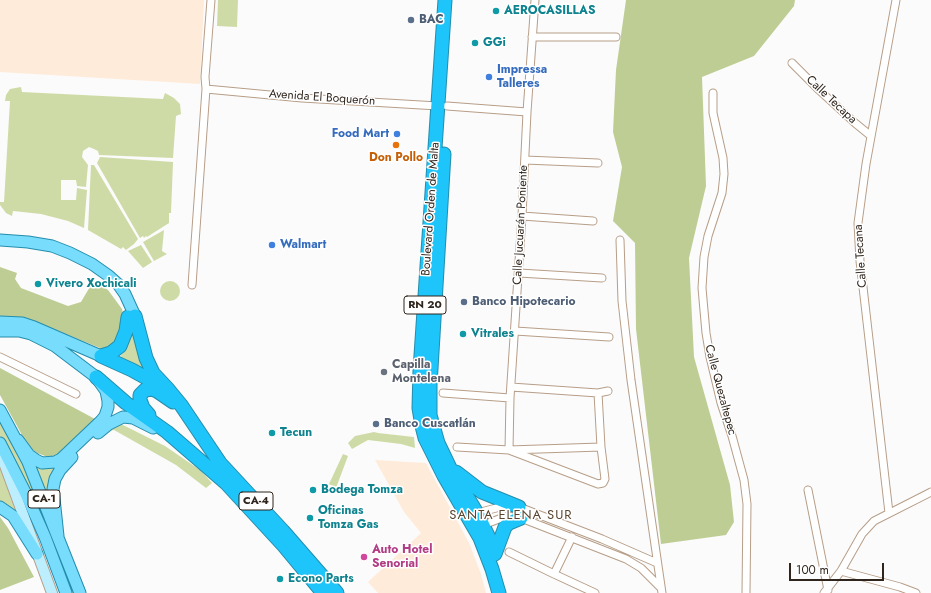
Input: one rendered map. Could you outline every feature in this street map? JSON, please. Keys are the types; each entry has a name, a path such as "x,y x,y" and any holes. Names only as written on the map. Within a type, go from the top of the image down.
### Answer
{"highway":[{"name":"Boulevard Orden de Malta","path":"445,0 430,415 438,443 450,468 480,519 501,568 506,593"},
{"name":"Boulevard Orden de Malta","path":"454,0 442,106 420,370 419,408 425,438 444,476 480,538 492,569 499,593"},
{"path":"101,356 111,354 120,346 126,331 129,310"},
{"path":"129,310 149,367 181,405"},
{"name":"CA-4","path":"101,356 153,381 171,395 181,405 220,463 283,530 338,593"},
{"name":"CA-4","path":"96,377 126,403 172,437 226,483 284,546 323,593"},
{"path":"172,437 143,408 140,395 145,390 152,389 162,394 178,407 195,425"},
{"path":"450,468 482,492 520,512 505,528 495,554"}],"main road":[{"path":"0,240 43,244 82,258 109,276 118,284 129,310"},
{"path":"0,248 21,248 49,252 74,261 101,276 111,285 129,310"},
{"name":"CA-4","path":"0,322 22,323 34,327 101,356"},
{"name":"CA-4","path":"0,331 19,331 41,338 66,353 96,377"},
{"path":"18,440 29,455 42,463 61,460 105,416 108,407 106,391 96,377"},
{"name":"CA-1","path":"0,410 18,440 38,484 80,593"},
{"path":"58,536 53,490 55,479 60,470 104,427 123,417 133,418 172,437"},
{"name":"CA-1","path":"0,444 39,523 66,593"},
{"path":"0,507 13,516 38,554"}],"street":[{"path":"192,285 211,0"},
{"name":"Calle Jucuarán Poniente","path":"509,450 510,398 535,0"},
{"name":"Calle Tecana","path":"889,513 860,261 858,223 866,164 896,0"},
{"path":"532,37 616,37"},
{"name":"Calle Tecapa","path":"792,62 845,114 871,136"},
{"name":"Avenida El Boquerón","path":"206,89 302,98 527,112"},
{"name":"Calle Quezaltepec","path":"713,93 712,113 723,158 724,174 722,193 708,236 704,257 702,288 706,333 710,357 721,403 744,480 747,504 746,593"},
{"path":"525,160 598,162"},
{"path":"522,216 593,221"},
{"path":"620,240 624,319 656,563 661,590"},
{"path":"519,273 602,278"},
{"path":"515,330 609,337"},
{"path":"0,356 76,394"},
{"path":"511,388 598,393 608,391"},
{"path":"443,393 510,398"},
{"path":"509,450 601,484 605,479 601,448 598,393"},
{"path":"458,447 509,450 601,448"},
{"path":"0,452 52,593"},
{"path":"808,490 826,592"},
{"path":"826,592 841,571 862,534 874,521 931,492"},
{"path":"480,519 504,506 609,542 656,563"},
{"path":"480,519 507,516 520,512 572,537 634,563 647,573 661,590"},
{"path":"554,574 572,537"},
{"path":"509,552 594,593"},
{"path":"841,571 900,587 916,593"}],"shaded area":[{"path":"0,0 204,0 200,84 0,72"},
{"path":"375,460 426,463 469,543 481,574 486,593 378,593 368,582 421,533 404,512"}],"green space":[{"path":"218,0 238,0 237,27 217,26"},
{"path":"626,0 795,0 794,6 754,56 702,77 706,186 689,258 694,357 730,485 734,522 726,535 661,544 636,329 635,243 613,221 622,167 613,132 616,70"},
{"path":"21,87 22,92 163,99 165,93 174,98 180,104 181,114 176,116 173,158 99,155 98,151 89,147 83,151 82,157 88,165 86,187 77,186 76,180 61,180 61,200 76,200 77,188 87,190 84,228 68,221 41,214 13,211 12,216 6,213 0,205 0,202 4,202 10,101 5,101 6,95 10,89"},
{"path":"100,157 173,162 171,213 169,213 169,223 147,237 146,236 144,238 143,236 140,238 97,163"},
{"path":"91,165 94,165 138,239 126,250 123,247 121,249 88,230"},
{"path":"164,230 162,251 167,254 154,261 143,242"},
{"path":"141,245 152,262 143,268 128,251"},
{"path":"0,267 17,273 15,279 21,288 68,306 81,302 94,280 108,290 122,309 124,318 116,345 105,350 41,324 21,319 0,319"},
{"path":"170,281 177,284 180,291 177,298 170,301 163,298 160,291 163,284"},
{"path":"134,330 146,372 118,359 125,351"},
{"path":"0,368 95,419 60,453 53,456 45,456 37,453 28,446 0,395"},
{"path":"0,421 34,487 75,593 70,593 27,487 0,436"},
{"path":"119,423 165,446 200,470 212,483 206,488 176,465 114,430 102,432"},
{"path":"374,432 414,437 415,448 401,444 368,440 352,449 348,443 355,436"},
{"path":"343,454 348,456 336,488 329,484"},
{"path":"0,465 21,519 0,502"},
{"path":"37,468 57,468 47,491 46,491"},
{"path":"0,517 8,528 34,577 0,590"}],"place":[{"name":"AEROCASILLAS","path":"496,11"},
{"name":"BAC","path":"411,20"},
{"name":"GGi","path":"475,43"},
{"name":"Impressa Talleres","path":"489,77"},
{"name":"Food Mart","path":"397,134"},
{"name":"Don Pollo","path":"396,145"},
{"name":"Walmart","path":"272,245"},
{"name":"Vivero Xochicali","path":"38,284"},
{"name":"Banco Hipotecario","path":"464,302"},
{"name":"Vitrales","path":"463,334"},
{"name":"Capilla Montelena","path":"384,372"},
{"name":"Banco Cuscatlán","path":"376,424"},
{"name":"Tecun","path":"272,433"},
{"name":"Bodega Tomza","path":"313,490"},
{"name":"Oficinas Tomza Gas","path":"310,518"},
{"name":"Auto Hotel Senorial","path":"364,557"},
{"name":"Econo Parts","path":"280,579"}],"district":[{"name":"SANTA ELENA SUR","path":"511,516"}]}
